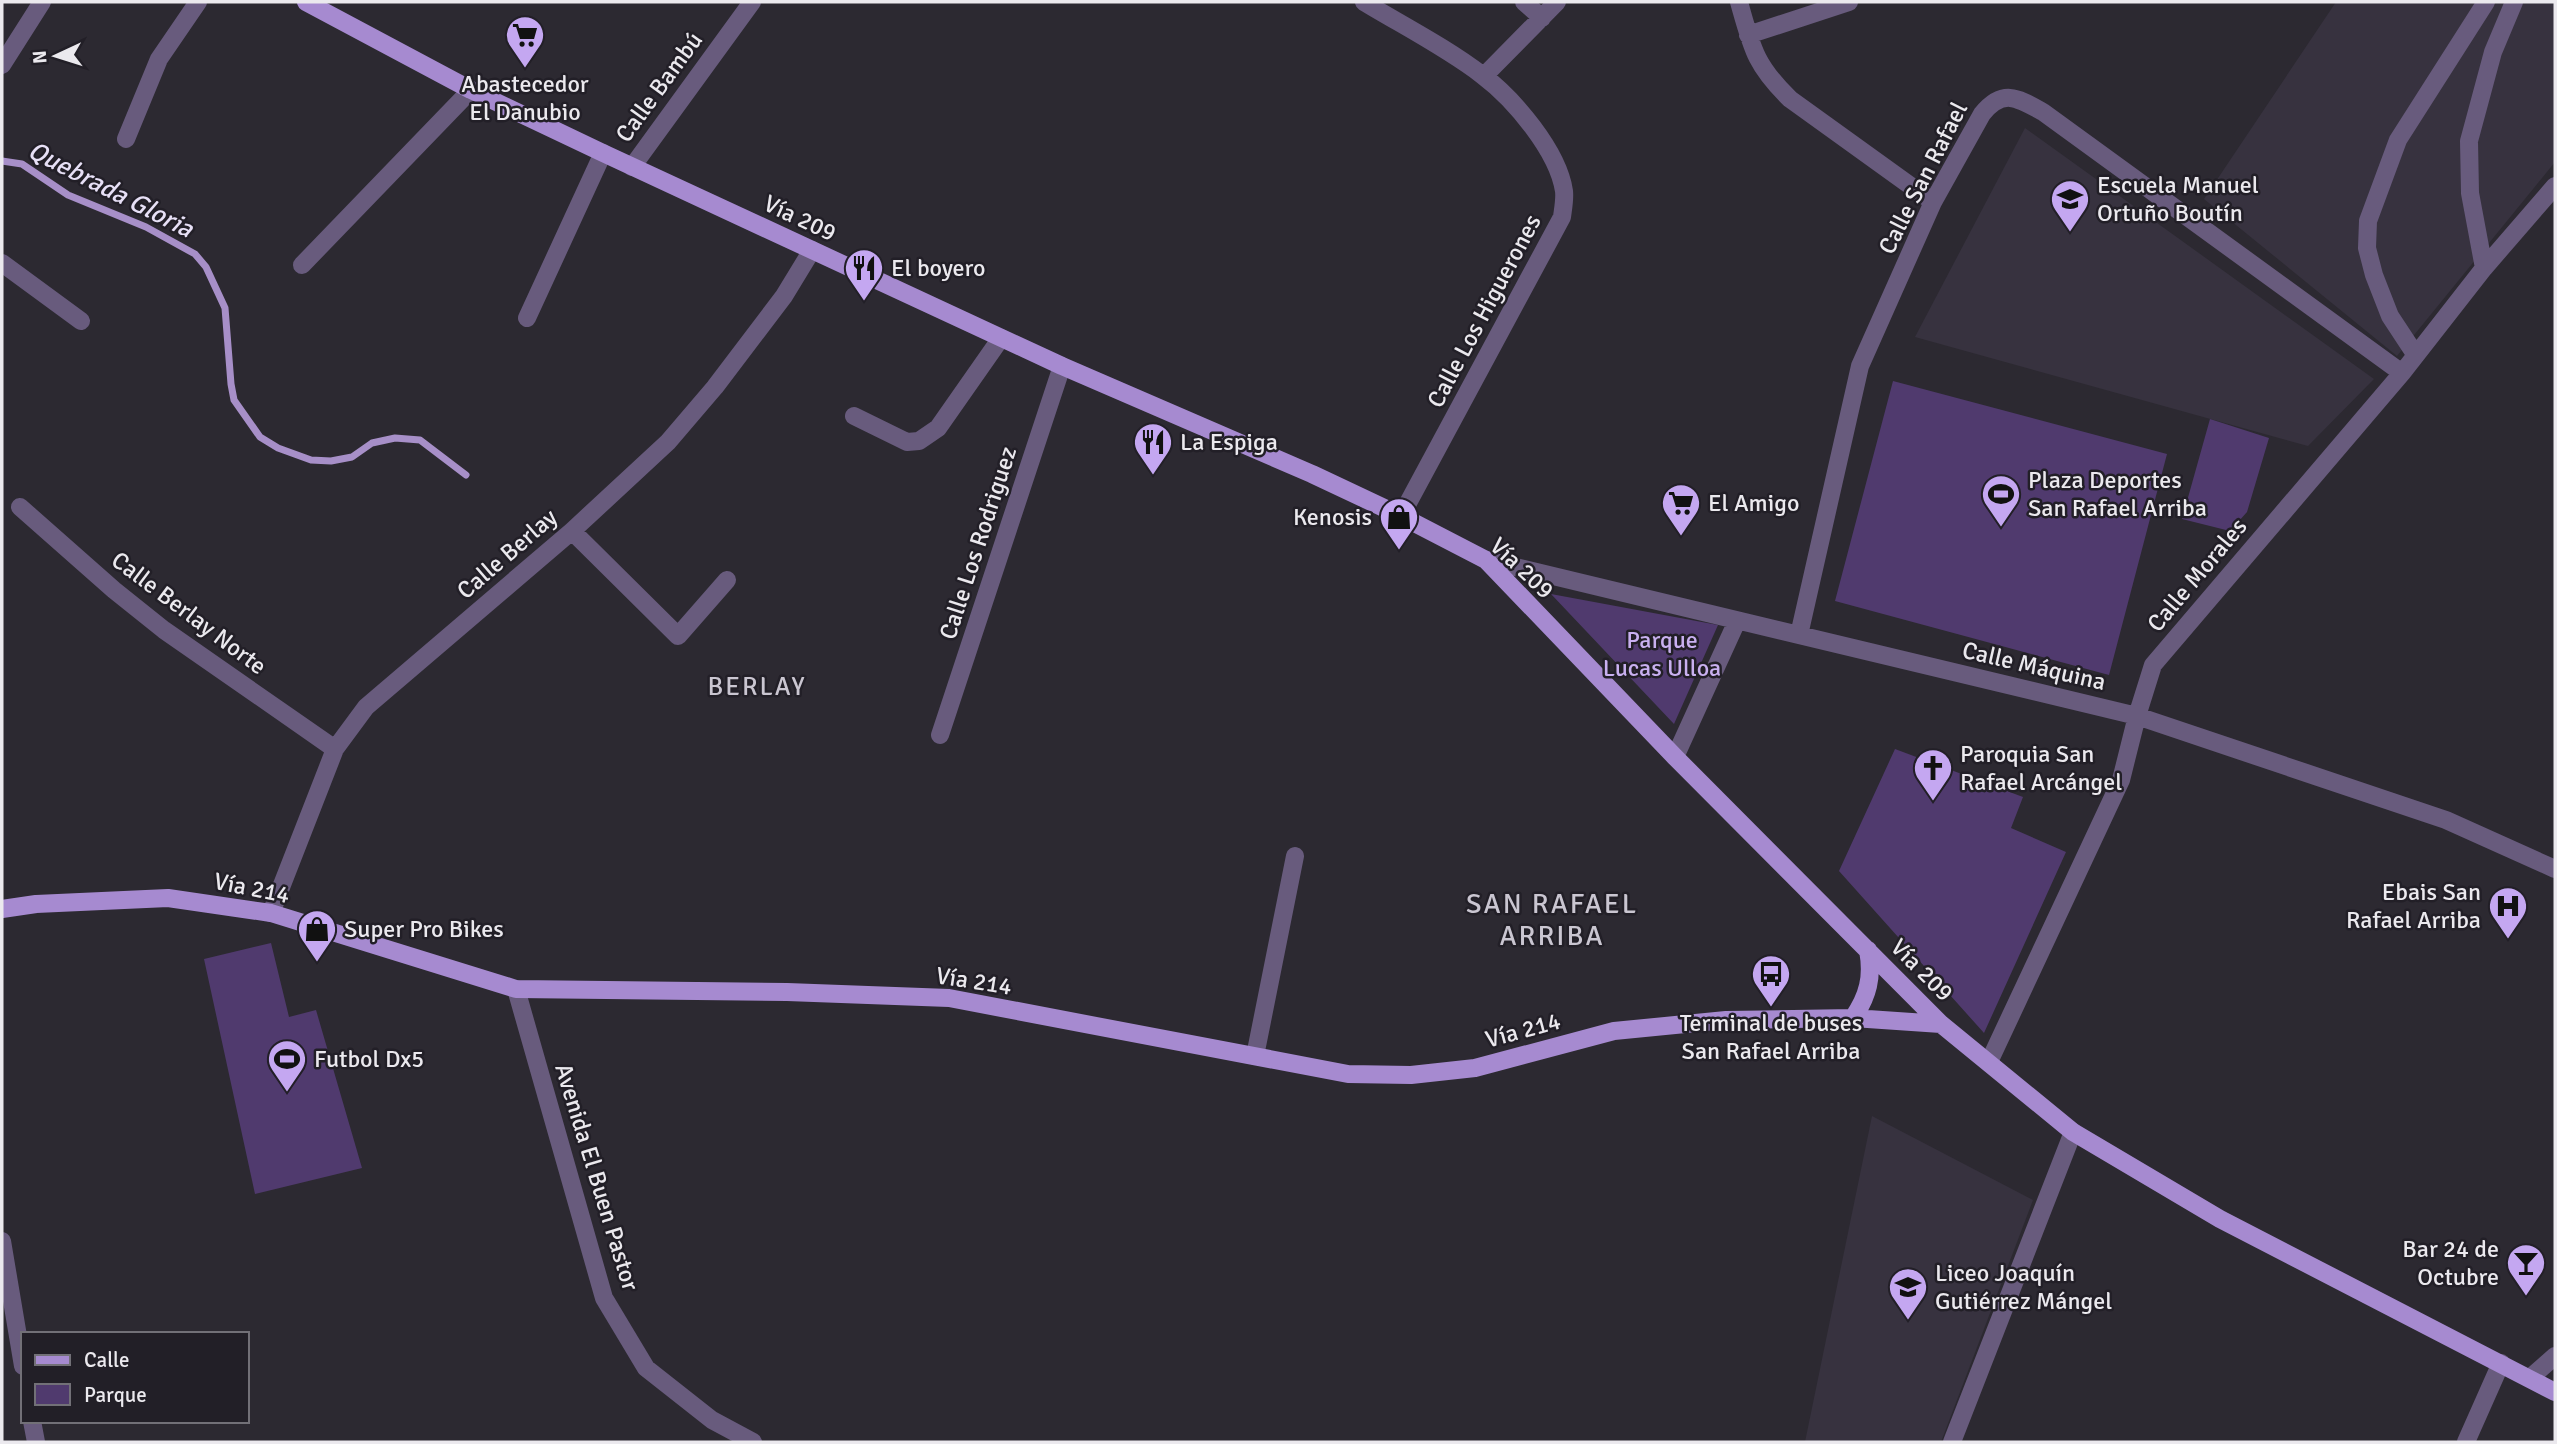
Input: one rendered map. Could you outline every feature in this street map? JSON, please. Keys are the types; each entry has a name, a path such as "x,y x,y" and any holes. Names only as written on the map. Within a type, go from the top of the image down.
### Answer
{"main road":[{"name":"Vía 209","path":"306,2 471,90 632,167 1062,366 1303,470 1401,516 1486,561 1675,757 1941,1024 2073,1132 2220,1219 2555,1392"},
{"name":"Vía 214","path":"2,909 36,904 168,898 271,913 516,989 787,992 949,998 1348,1074 1411,1075 1475,1068 1615,1031 1726,1020 1853,1018 1941,1024"},
{"path":"1853,1018 1867,993 1870,972 1867,950"}],"street":[{"path":"2,65 41,2"},
{"path":"126,139 159,59 198,2"},
{"name":"Calle Bambú","path":"632,167 751,2"},
{"name":"Calle Los Higuerones","path":"1364,2 1483,76 1531,124 1549,150 1559,172 1564,193 1562,217 1401,516"},
{"path":"1524,2 1542,18"},
{"path":"1483,76 1557,2"},
{"path":"1739,2 1756,59 1771,81 1790,99 1933,202"},
{"path":"1748,34 1849,2"},
{"path":"2415,354 2390,316 2374,275 2367,248 2368,222 2398,140 2486,2"},
{"path":"2484,268 2470,193 2469,141 2493,52 2514,2"},
{"path":"302,265 471,90"},
{"name":"Calle San Rafael","path":"1798,635 1860,366 1933,202 1982,114 1991,103 2001,97 2022,100 2043,112 2402,373"},
{"path":"527,318 603,153"},
{"name":"Calle Morales","path":"1989,1062 2121,780 2153,665 2402,373 2484,268 2555,186"},
{"name":"Calle Berlay","path":"271,913 335,749 366,708 572,531 668,442 715,387 776,306 812,250"},
{"path":"2,263 81,321"},
{"path":"854,416 907,442 919,441 938,428 1001,338"},
{"name":"Calle Los Rodriguez","path":"940,735 1062,366"},
{"name":"Calle Berlay Norte","path":"20,507 163,630 335,749"},
{"path":"572,531 678,636 727,580"},
{"name":"Calle Máquina","path":"1486,561 2137,716 2446,820 2555,870"},
{"path":"1675,757 1737,621"},
{"path":"1255,1056 1295,856"},
{"name":"Avenida El Buen Pastor","path":"516,989 604,1298 646,1368 712,1420 753,1442"},
{"path":"1952,1442 2073,1132"},
{"path":"2,1241 21,1354"},
{"path":"2530,1378 2555,1356"},
{"path":"2466,1442 2501,1363"},
{"path":"32,1423 36,1442"}],"shaded area":[{"path":"2336,2 2555,2 2555,162 2397,356 2204,199"},
{"name":"Escuela Manuel Ortuño Boutín","path":"2025,128 2374,379 2308,446 1915,337"},
{"name":"Liceo Joaquín Gutiérrez Mángel","path":"1872,1116 2033,1200 1941,1442 1805,1442"}],"green space":[{"name":"Plaza Deportes San Rafael Arriba","path":"1893,381 2167,454 2109,675 1835,601"},
{"path":"2210,419 2269,438 2247,512 2230,531 2182,519"},
{"name":"Parque Lucas Ulloa","path":"1551,594 1718,625 1674,724"},
{"path":"1895,749 2023,797 2011,828 2066,852 1984,1033 1839,871"},
{"name":"Futbol Dx5","path":"271,943 289,1017 316,1010 362,1168 255,1194 204,959"}],"waterway":[{"name":"Quebrada Gloria","path":"2,161 22,164 68,195 146,227 195,254 206,267 225,308 234,400 260,437 278,448 311,460 331,461 352,457 372,443 395,438 420,440 466,475"}],"place":[{"name":"Abastecedor El Danubio","path":"525,69"},
{"name":"Escuela Manuel Ortuño Boutín","path":"2070,233"},
{"name":"El boyero","path":"864,302"},
{"name":"La Espiga","path":"1153,476"},
{"name":"Plaza Deportes San Rafael Arriba","path":"2001,528"},
{"name":"El Amigo","path":"1681,537"},
{"name":"Kenosis","path":"1399,551"},
{"name":"Paroquia San Rafael Arcángel","path":"1933,802"},
{"name":"Ebais San Rafael Arriba","path":"2508,940"},
{"name":"Super Pro Bikes","path":"317,963"},
{"name":"Terminal de buses San Rafael Arriba","path":"1771,1008"},
{"name":"Futbol Dx5","path":"287,1093"},
{"name":"Bar 24 de Octubre","path":"2526,1297"},
{"name":"Liceo Joaquín Gutiérrez Mángel","path":"1908,1321"}],"district":[{"name":"BERLAY","path":"757,686"},
{"name":"SAN RAFAEL ARRIBA","path":"1552,919"}]}
